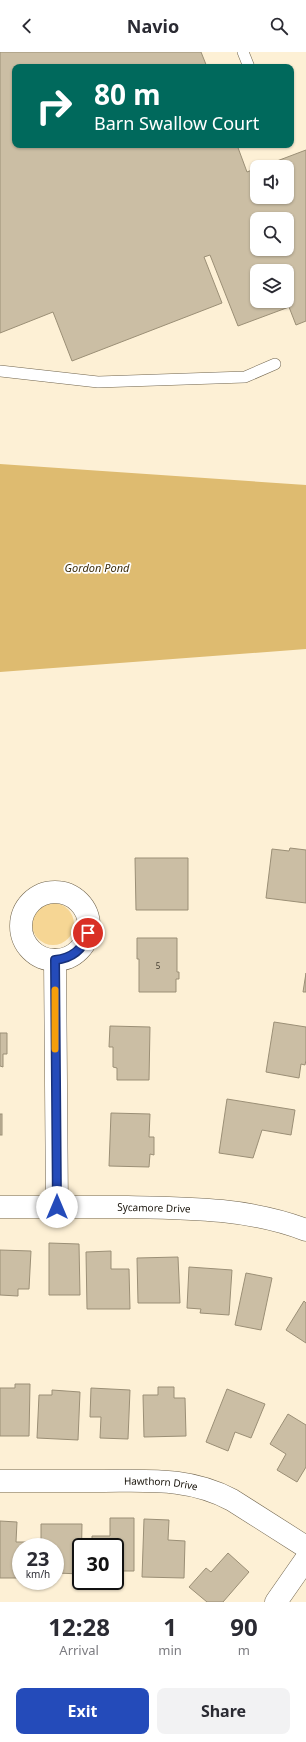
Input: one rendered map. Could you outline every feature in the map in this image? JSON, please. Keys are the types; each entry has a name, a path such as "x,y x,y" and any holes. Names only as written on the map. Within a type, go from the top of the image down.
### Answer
{"street":[{"path":"55,960 57,1207"},
{"name":"Sycamore Drive","path":"0,1207 188,1208 221,1211 282,1222 306,1230"},
{"name":"Hawthorn Drive","path":"0,1481 166,1481 194,1485 214,1491 232,1500 306,1547"},
{"path":"276,1602 306,1559"}],"lane":[{"path":"243,52 248,64"},
{"path":"0,370 98,382 245,377 275,364"}],"shaded area":[{"path":"53,903 68,909 74,924 68,939 53,945 38,939 32,924 38,909"}],"water":[{"name":"Gordon Pond","path":"0,464 306,485 306,649 0,672"}],"building":[{"path":"0,52 201,52 206,64 12,64 12,148 238,148 247,172 250,171 250,204 294,204 294,160 280,160 306,150 306,321 296,325 289,308 294,308 294,264 250,264 250,308 286,308 238,326 210,255 204,257 222,303 72,361 53,312 0,333"},
{"path":"290,848 306,850 306,903 266,898 272,849 289,851"},
{"path":"135,858 188,858 188,910 136,910"},
{"path":"137,938 177,938 177,972 179,972 179,979 176,979 176,992 139,992 139,959 137,959"},
{"path":"306,973 306,992 303,992"},
{"path":"274,1022 306,1027 306,1060 305,1065 301,1064 299,1078 266,1072"},
{"path":"110,1026 150,1027 149,1080 117,1080 117,1068 113,1067 113,1047 109,1047"},
{"path":"0,1033 7,1033 7,1054 3,1054 3,1067 0,1066"},
{"path":"227,1099 295,1110 291,1135 262,1130 253,1158 219,1153"},
{"path":"111,1113 150,1114 149,1137 154,1137 154,1155 150,1154 149,1167 109,1166"},
{"path":"0,1114 2,1114 2,1135 0,1135"},
{"path":"49,1243 79,1244 80,1295 49,1295"},
{"path":"0,1250 31,1251 29,1289 18,1289 18,1296 0,1295"},
{"path":"111,1251 111,1269 129,1269 130,1309 87,1309 86,1252"},
{"path":"178,1257 180,1303 138,1303 137,1258"},
{"path":"189,1267 232,1270 229,1315 200,1313 201,1309 187,1308"},
{"path":"246,1273 272,1278 261,1330 235,1325"},
{"path":"304,1301 306,1303 306,1343 286,1330"},
{"path":"15,1384 30,1384 29,1436 0,1436 0,1388 15,1388"},
{"path":"158,1387 174,1387 174,1398 185,1398 186,1436 144,1437 143,1395 158,1395"},
{"path":"91,1388 130,1390 128,1439 100,1438 101,1417 90,1417"},
{"path":"227,1389 265,1404 251,1438 235,1432 228,1451 206,1442"},
{"path":"52,1390 80,1392 78,1440 37,1438 39,1395 52,1395"},
{"path":"288,1414 306,1425 306,1467 297,1482 277,1470 286,1454 270,1444"},
{"path":"110,1518 134,1518 134,1571 124,1571 124,1538 92,1538 92,1536 110,1536"},
{"path":"144,1519 169,1520 168,1540 185,1541 184,1578 142,1577"},
{"path":"0,1521 17,1522 16,1538 12,1538 12,1578 0,1578"},
{"path":"41,1524 82,1524 82,1538 72,1538 72,1574 64,1573 64,1538 41,1538"},
{"path":"228,1553 249,1572 223,1602 207,1602 189,1587 206,1568 211,1572"}],"slow traffic":[{"path":"55,990 55,1049"}],"route":[{"path":"57,1207 55,960 67,958 73,955 83,945 88,933"}]}
